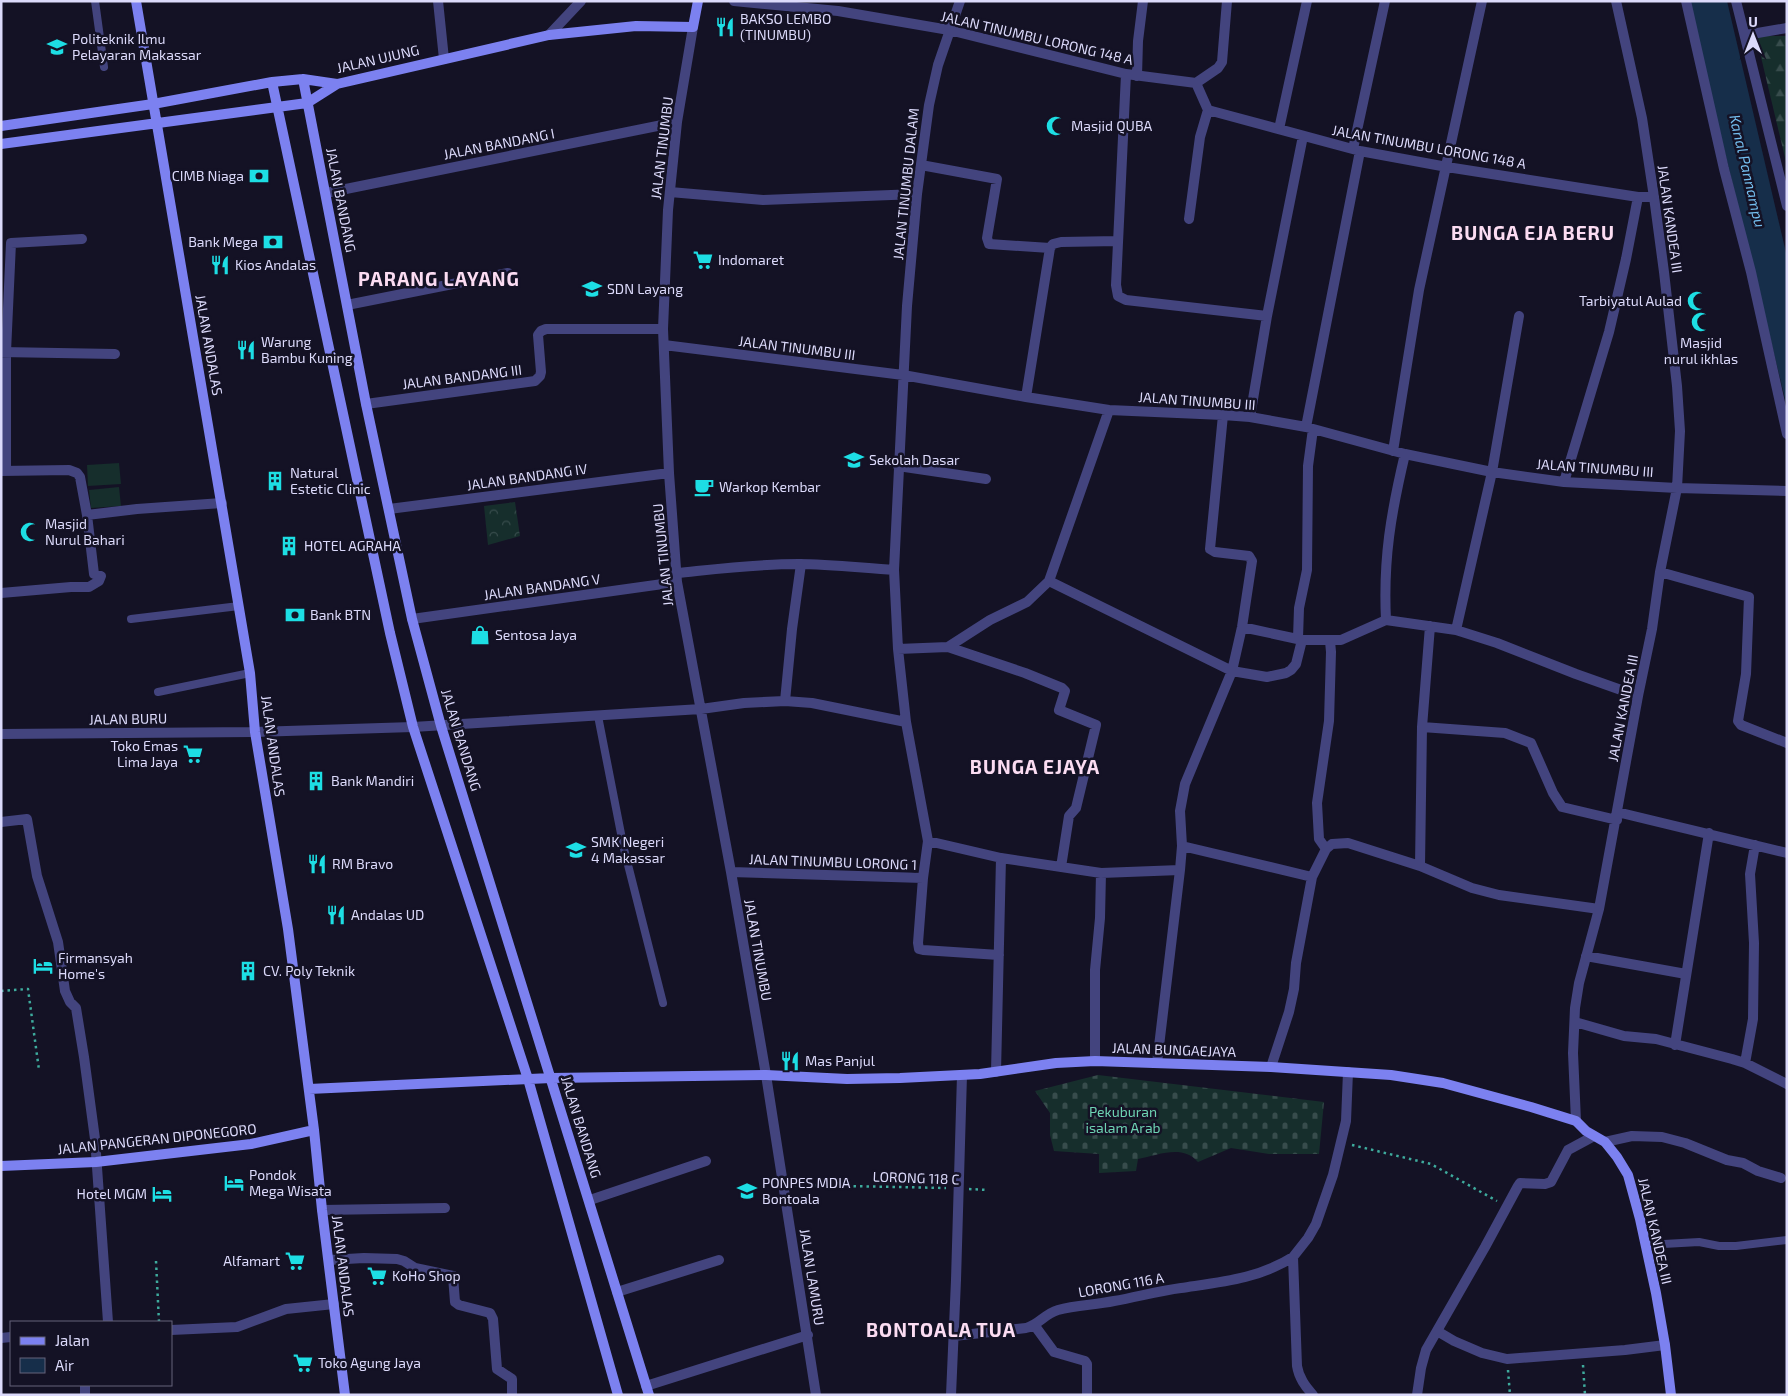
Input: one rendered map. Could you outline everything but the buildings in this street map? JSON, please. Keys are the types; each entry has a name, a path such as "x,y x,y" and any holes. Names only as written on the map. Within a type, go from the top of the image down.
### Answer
{"main road":[{"name":"JALAN ANDALAS","path":"136,1 250,673 255,732 288,929 345,1395"},
{"path":"693,27 698,1"},
{"name":"JALAN UJUNG","path":"1,126 153,104 272,82 303,79 337,84 550,35 636,26 693,27"},
{"name":"JALAN BANDANG","path":"303,79 346,305 412,619 441,726 590,1200 647,1390"},
{"path":"272,82 390,633 413,727 528,1079 618,1395"},
{"path":"1,144 308,103 337,84"},
{"name":"JALAN BUNGAEJAYA","path":"551,1078 766,1075 880,1079 996,1072 1056,1063 1095,1062 1271,1067 1391,1074 1443,1082 1576,1121"},
{"path":"309,1089 551,1078"},
{"name":"JALAN KANDEA III","path":"1576,1121 1586,1131 1605,1142 1628,1175 1646,1245 1665,1345 1671,1395"},
{"name":"JALAN PANGERAN DIPONEGORO","path":"1,1166 96,1162 251,1144 314,1130"}],"street":[{"path":"438,1 444,59"},
{"path":"550,35 581,1"},
{"name":"JALAN TINUMBU LORONG 148 A","path":"734,1 783,7 839,6 949,30 1126,74 1196,83"},
{"name":"JALAN TINUMBU DALAM","path":"928,841 906,722 898,649 894,570 907,306 917,194 929,105 938,65 960,1"},
{"path":"1137,76 1143,1"},
{"path":"1189,219 1200,137 1208,110 1196,83 1218,68 1222,62 1226,1"},
{"path":"1279,128 1307,1"},
{"path":"1049,581 1232,670 1266,677 1286,673 1296,664 1300,639 1299,608 1307,570 1310,428 1356,150 1385,1"},
{"path":"1393,451 1419,290 1482,1"},
{"name":"JALAN KANDEA III","path":"1576,1121 1573,1053 1579,984 1599,909 1652,629 1660,572 1677,488 1680,431 1677,386 1654,196 1642,118 1616,1"},
{"path":"1686,1 1724,168 1751,272 1787,434"},
{"path":"1736,1 1787,206"},
{"name":"JALAN TINUMBU","path":"693,27 677,122 670,192 663,329 676,577 731,872 766,1075"},
{"path":"1746,35 1787,28"},
{"path":"1126,74 1116,285 1119,298 1266,316"},
{"name":"JALAN TINUMBU LORONG 148 A","path":"1208,110 1356,150 1638,197 1654,196"},
{"name":"JALAN BANDANG I","path":"326,193 677,122"},
{"path":"1250,417 1266,316 1302,136"},
{"path":"921,165 997,179 988,238 989,244 1050,248"},
{"path":"670,192 764,200 917,194"},
{"path":"1564,482 1609,332 1638,197"},
{"path":"1,592 89,587 99,581 101,576 94,574 80,477 75,471 4,471 6,243 82,239"},
{"path":"1026,397 1050,248 1053,244 1061,242 1118,241"},
{"path":"346,305 508,273"},
{"path":"1456,630 1492,472 1519,316"},
{"name":"JALAN BANDANG III","path":"366,404 535,381 541,372 538,334 546,329 663,329"},
{"name":"JALAN TINUMBU III","path":"664,345 903,375 1109,410 1223,414 1250,417 1310,428 1405,454 1492,472 1564,482 1787,491"},
{"path":"4,352 114,354"},
{"path":"948,647 990,620 1027,602 1049,581 1109,410"},
{"path":"1158,1063 1180,870 1182,846 1180,811 1185,784 1232,670 1242,627 1251,557 1215,552 1210,549 1223,414"},
{"path":"1386,620 1387,546 1393,504 1405,454"},
{"path":"898,466 986,479"},
{"name":"JALAN BANDANG IV","path":"389,510 669,472"},
{"path":"87,515 137,509 222,503"},
{"path":"785,701 801,564"},
{"name":"JALAN BANDANG V","path":"412,619 676,577 733,566 801,564 894,570"},
{"path":"1660,572 1749,598 1746,674 1738,721 1741,725 1787,743"},
{"path":"1242,627 1300,639 1330,640 1341,640 1386,620 1456,630 1497,643 1638,696"},
{"path":"1420,866 1422,727 1430,626"},
{"path":"1326,849 1319,839 1317,803 1329,721 1330,640"},
{"path":"898,649 948,647 1024,673 1062,688 1065,691 1059,710 1096,726 1076,808 1069,816 1061,867"},
{"name":"JALAN BURU","path":"1,734 255,732 441,726 701,709 744,703 785,701 812,703 906,722"},
{"path":"1422,727 1506,733 1531,743 1552,793 1562,807 1709,833 1787,853"},
{"path":"1,822 27,819 37,876 58,942 66,991 70,1002 76,1008 93,1121 108,1321"},
{"path":"1675,1045 1709,833"},
{"name":"JALAN TINUMBU LORONG 1","path":"731,872 923,878 928,841 1001,858 1101,873 1180,870"},
{"path":"1271,1067 1289,1012 1294,989 1299,945 1312,877 1326,849 1332,844 1348,843 1420,866 1472,888 1499,895 1599,909"},
{"path":"1745,1063 1753,1019 1754,943 1750,874 1755,845"},
{"path":"1182,846 1312,877"},
{"path":"996,1072 1001,858"},
{"path":"1095,1062 1095,970 1100,918 1101,873"},
{"path":"923,878 919,949 999,955"},
{"path":"1586,956 1686,974"},
{"path":"1575,1022 1624,1036 1656,1039 1745,1063 1787,1084"},
{"path":"1313,1395 1299,1375 1297,1366 1293,1257 1316,1224 1333,1175 1347,1109 1348,1072"},
{"path":"951,1395 962,1074"},
{"name":"JALAN LAMURU","path":"766,1075 816,1395"},
{"path":"1417,1395 1426,1350 1520,1183 1545,1184 1551,1182 1568,1150 1594,1136"},
{"path":"1605,1142 1632,1136 1662,1137 1686,1143 1727,1160 1743,1163 1758,1171 1781,1178"},
{"path":"590,1200 706,1161"},
{"path":"322,1210 445,1208"},
{"name":"LORONG 116 A","path":"954,1336 1035,1326 1045,1316 1057,1310 1161,1291 1229,1282 1277,1267 1293,1257"},
{"path":"328,1260 364,1258 397,1260 404,1261 415,1268 452,1276 455,1302 459,1305 490,1313 493,1319 497,1368 512,1378 512,1395"},
{"path":"617,1292 719,1260"},
{"path":"172,1330 237,1327 286,1309 334,1304"},
{"path":"1035,1326 1054,1352 1086,1360 1087,1395"},
{"path":"1436,1331 1482,1353 1507,1359 1665,1345"},
{"path":"647,1390 808,1335"}],"lane":[{"path":"94,1 104,67"},
{"path":"130,619 239,606"},
{"path":"158,692 250,673"},
{"path":"598,716 624,849 663,1004"},
{"path":"1646,1245 1699,1242 1719,1246 1736,1246 1787,1240"}],"path":[{"path":"1,991 28,989 39,1070"},
{"path":"1340,1142 1431,1164 1507,1206"},
{"name":"LORONG 118 C","path":"783,1185 988,1190"},
{"path":"156,1260 159,1321"},
{"path":"1582,1353 1586,1395"},
{"path":"1507,1359 1510,1395"}],"green space":[{"path":"1756,36 1787,36 1787,166"},
{"path":"119,463 121,484 88,486 87,465"},
{"path":"119,487 121,506 91,508 89,490"},
{"path":"515,502 520,536 488,545 484,506"},
{"name":"Pekuburan isalam Arab","path":"1098,1075 1324,1102 1319,1154 1269,1154 1231,1148 1198,1162 1185,1153 1170,1152 1138,1159 1136,1171 1099,1173 1099,1154 1054,1151 1050,1135 1050,1113 1035,1091"}],"water":[{"name":"Kanal Pannampu","path":"1688,1 1727,1 1787,257 1787,407"}],"place":[{"name":"BAKSO LEMBO (TINUMBU)","path":"725,27"},
{"name":"Politeknik Ilmu Pelayaran Makassar","path":"57,47"},
{"name":"Masjid QUBA","path":"1056,126"},
{"name":"CIMB Niaga","path":"259,176"},
{"name":"Bank Mega","path":"273,242"},
{"name":"Indomaret","path":"703,260"},
{"name":"Kios Andalas","path":"220,265"},
{"name":"SDN Layang","path":"592,289"},
{"name":"Tarbiyatul Aulad","path":"1697,301"},
{"name":"Masjid nurul ikhlas","path":"1701,322"},
{"name":"Warung Bambu Kuning","path":"246,350"},
{"name":"Sekolah Dasar","path":"854,460"},
{"name":"Natural Estetic Clinic","path":"275,481"},
{"name":"Warkop Kembar","path":"704,487"},
{"name":"Masjid Nurul Bahari","path":"30,532"},
{"name":"HOTEL AGRAHA","path":"289,546"},
{"name":"Bank BTN","path":"295,615"},
{"name":"Sentosa Jaya","path":"480,635"},
{"name":"Toko Emas Lima Jaya","path":"193,754"},
{"name":"Bank Mandiri","path":"316,781"},
{"name":"SMK Negeri 4 Makassar","path":"576,850"},
{"name":"RM Bravo","path":"317,864"},
{"name":"Andalas UD","path":"336,915"},
{"name":"Firmansyah Home's","path":"43,966"},
{"name":"CV. Poly Teknik","path":"248,971"},
{"name":"Mas Panjul","path":"790,1061"},
{"name":"Pondok Mega Wisata","path":"234,1183"},
{"name":"PONPES MDIA Bontoala","path":"747,1191"},
{"name":"Hotel MGM","path":"162,1194"},
{"name":"Alfamart","path":"295,1261"},
{"name":"KoHo Shop","path":"377,1276"},
{"name":"Toko Agung Jaya","path":"303,1363"}],"district":[{"name":"BUNGA EJA BERU","path":"1533,233"},
{"name":"PARANG LAYANG","path":"439,279"},
{"name":"BUNGA EJAYA","path":"1035,767"},
{"name":"BONTOALA TUA","path":"941,1330"}]}
